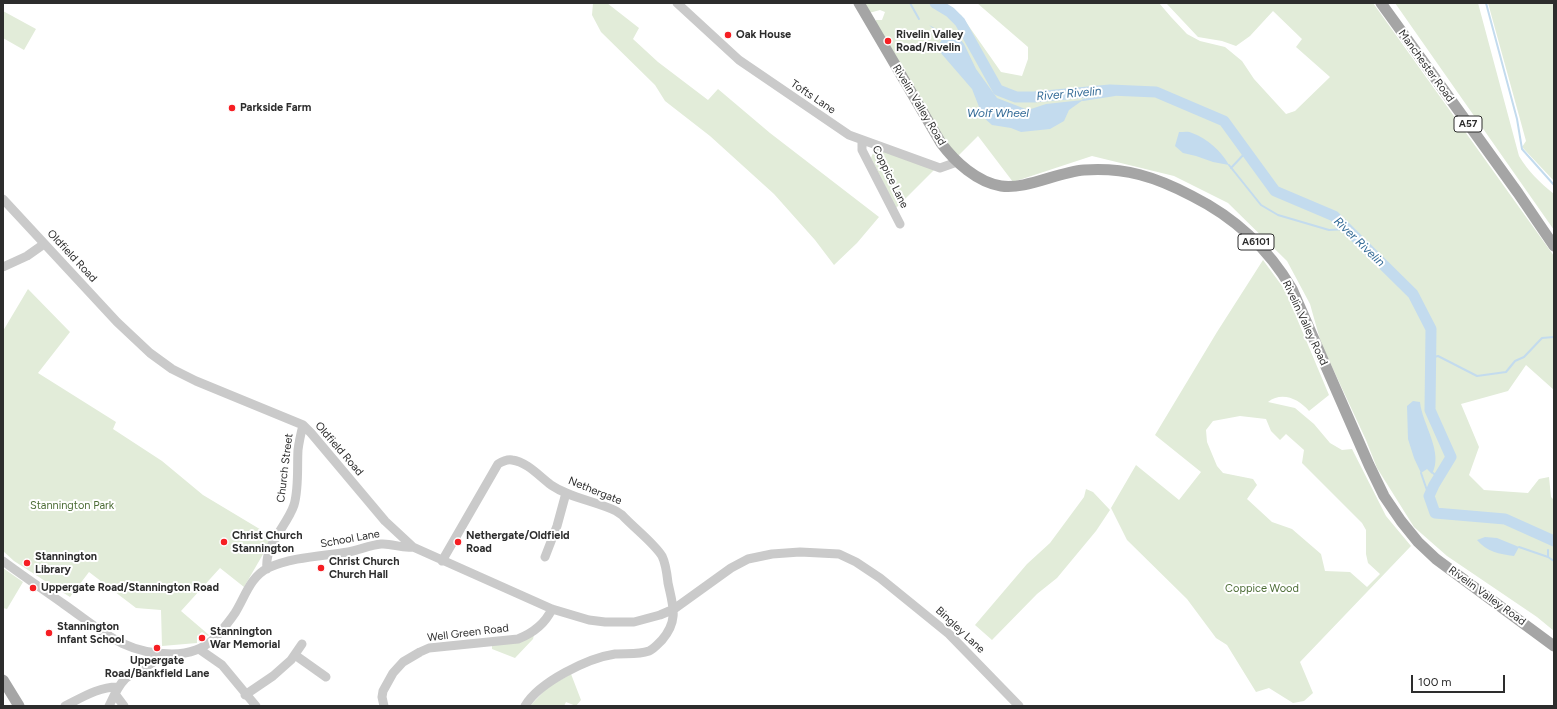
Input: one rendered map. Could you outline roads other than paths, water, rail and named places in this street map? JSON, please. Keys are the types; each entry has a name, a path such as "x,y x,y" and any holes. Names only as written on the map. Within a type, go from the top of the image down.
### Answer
{"main road":[{"name":"Rivelin Valley Road","path":"859,3 935,134 957,162 975,175 994,184 1002,186 1019,186 1051,176 1085,170 1114,170 1134,173 1160,180 1172,186 1214,208 1239,226 1260,246 1276,265 1292,289 1369,465 1384,496 1401,522 1418,542 1436,559 1554,646"},
{"name":"Manchester Road","path":"1381,3 1518,193 1554,246"},
{"path":"3,680 19,706"}],"street":[{"name":"Tofts Lane","path":"677,3 739,60 848,135 940,168 957,162"},
{"name":"Coppice Lane","path":"862,140 862,150 900,224"},
{"name":"Oldfield Road","path":"3,199 117,322 150,353 172,369 196,381 297,422 315,437 384,521 413,547 552,609 589,620 620,622 649,619 674,609"},
{"path":"3,267 27,256 44,244"},
{"name":"Church Street","path":"267,569 266,562 268,553 291,513 294,504 298,448 302,426"},
{"name":"Nethergate","path":"442,561 498,464 503,460 511,459 540,475 550,484 566,493 616,511 622,515 658,551 664,560 674,609"},
{"path":"545,557 547,541 566,493"},
{"name":"School Lane","path":"267,569 288,562 353,551 373,545 393,545 406,548 413,547"},
{"name":"Bingley Lane","path":"674,609 738,564 748,559 772,554 800,552 839,554 856,562 880,578 949,634 1019,706"},
{"path":"3,561 114,640 132,649 161,654 184,653 199,649 213,640 236,612 256,576 267,569"},
{"name":"Well Green Road","path":"384,706 382,697 393,673 403,662 411,657 429,648 518,639 543,624 552,609"},
{"path":"525,706 543,687 579,667 615,654 642,653 649,651 664,638 672,624 674,609"},
{"path":"245,695 273,676 291,660 302,644"},
{"path":"199,649 222,665 245,695 256,706"},
{"path":"109,706 117,690 131,675 153,662 161,654"},
{"path":"295,655 326,677"},
{"path":"65,706 99,690 109,687 117,690 124,706"}],"water":[{"name":"Wolf Wheel","path":"929,25 946,34 956,34 964,44 976,69 997,98 1028,110 1046,104 1083,100 1069,110 1064,121 1050,129 1021,132 1011,128 992,125 983,117 972,89 940,52 940,43 943,37"},
{"path":"1179,132 1189,132 1203,138 1218,150 1229,165 1183,153 1175,146"},
{"path":"1413,401 1420,402 1434,447 1435,465 1432,474 1427,469 1421,473 1408,439 1407,406"},
{"path":"1485,537 1497,538 1519,547 1514,556 1498,553 1489,550 1477,540"}],"waterway":[{"path":"910,3 919,19"},
{"name":"River Rivelin","path":"935,3 950,12 960,22 998,90 1016,97 1034,97 1110,90 1156,92 1224,121 1275,191 1334,216 1413,294 1431,329 1430,410 1451,457 1429,496 1435,513 1505,519 1554,541"},
{"path":"1486,3 1517,119 1522,149 1554,185"},
{"path":"1083,100 1115,95 1118,90"},
{"path":"1231,168 1246,152"},
{"path":"1229,165 1261,205 1278,215 1329,230 1348,229"},
{"path":"1431,358 1438,356 1477,376 1506,372 1515,361 1524,357 1542,338 1554,337"},
{"path":"1421,473 1429,496"},
{"name":"River Rivelin","path":"1433,473 1439,478"},
{"path":"1519,547 1548,557"},
{"path":"1548,550 1548,557 1554,561"}],"place":[{"name":"Oak House","path":"728,35"},
{"name":"Rivelin Valley Road/Rivelin","path":"888,41"},
{"name":"Parkside Farm","path":"232,108"},
{"name":"Christ Church Stannington","path":"224,542"},
{"name":"Nethergate/Oldfield Road","path":"458,542"},
{"name":"Stannington Library","path":"27,563"},
{"name":"Christ Church Church Hall","path":"321,568"},
{"name":"Uppergate Road/Stannington Road","path":"33,588"},
{"name":"Stannington Infant School","path":"49,633"},
{"name":"Stannington War Memorial","path":"202,638"},
{"name":"Uppergate Road/Bankfield Lane","path":"157,648"}],"park label":[{"name":"Stannington Park","path":"72,506"},
{"name":"Coppice Wood","path":"1262,589"}]}
